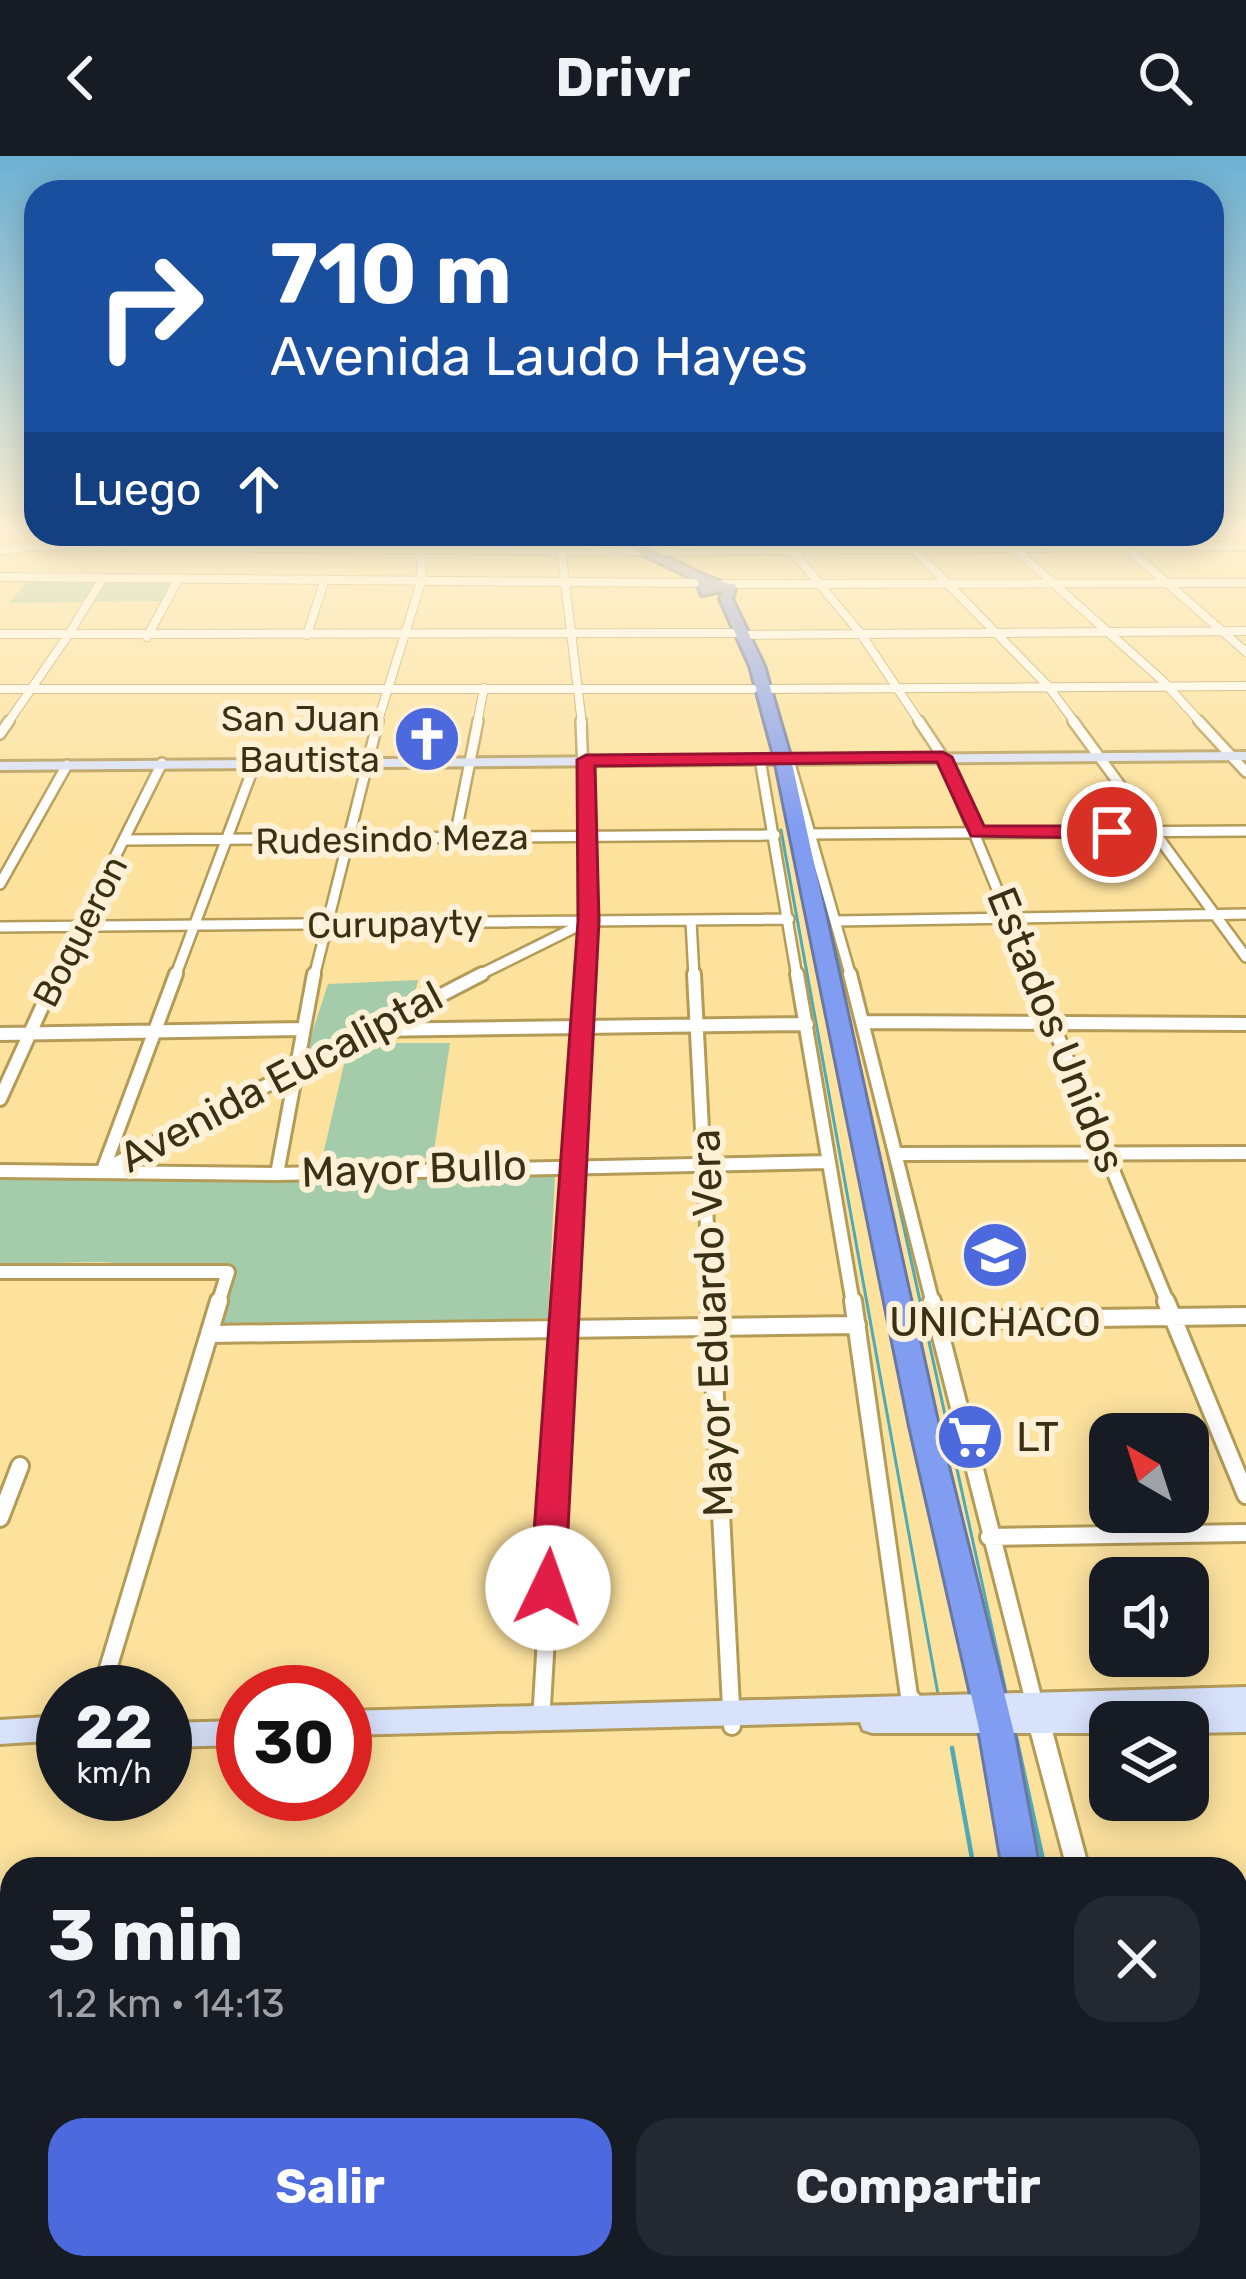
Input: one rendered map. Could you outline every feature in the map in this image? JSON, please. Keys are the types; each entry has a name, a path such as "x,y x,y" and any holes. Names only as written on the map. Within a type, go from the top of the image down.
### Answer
{"highway":[{"path":"735,627 741,634"},
{"path":"738,627 759,689 1018,1857"},
{"path":"772,757 828,922 985,1712 1006,1857"}],"street":[{"path":"0,734 73,627"},
{"path":"147,637 152,627"},
{"path":"307,635 310,627"},
{"path":"277,1174 301,1029 343,841 406,627"},
{"path":"540,1724 589,921 586,759 572,627"},
{"name":"Estados Unidos","path":"855,627 942,755 977,832 1246,1495"},
{"path":"990,627 1048,686 1102,754 1246,957"},
{"path":"1101,627 1239,754 1246,772"},
{"path":"1218,627 1246,652"},
{"path":"0,634 1246,631"},
{"path":"0,689 1246,686"},
{"path":"455,837 484,688"},
{"path":"0,766 1239,754"},
{"path":"772,757 794,773 828,922 864,1022 989,1537 1075,1857"},
{"path":"772,757 775,835 857,1325 909,1696 916,1706 947,1718"},
{"name":"Boqueron","path":"0,1099 27,1033 162,763"},
{"path":"103,1170 255,763"},
{"path":"0,884 67,765"},
{"path":"809,834 1246,831"},
{"name":"Rudesindo Meza","path":"127,840 775,835"},
{"path":"828,922 1246,914"},
{"name":"Curupayty","path":"0,927 790,919"},
{"name":"Avenida Eucaliptal","path":"103,1170 367,1030 589,921"},
{"name":"Mayor Eduardo Vera","path":"691,921 732,1721"},
{"path":"864,1022 1246,1024"},
{"path":"367,1030 807,1024"},
{"path":"0,1034 301,1029"},
{"path":"896,1154 1246,1153"},
{"name":"Mayor Bullo","path":"0,1171 277,1174 828,1162"},
{"path":"0,1271 228,1272 109,1665"},
{"path":"935,1320 1246,1316"},
{"path":"210,1334 562,1325 857,1325"},
{"path":"0,1518 20,1466"},
{"path":"989,1537 1246,1533"},
{"path":"1038,1712 1066,1703 1246,1700"},
{"path":"732,1721 916,1706 1246,1720"},
{"path":"372,1727 947,1718 985,1712"},
{"path":"0,1736 36,1731"},
{"path":"0,1736 36,1737"}],"green space":[{"path":"418,980 413,1001 304,1058 328,984"},
{"path":"349,1043 450,1043 433,1158 322,1159"},
{"path":"0,1175 555,1177 548,1318 218,1326 231,1270 99,1262 0,1264"}],"waterway":[{"path":"781,830 938,1694"},
{"path":"837,951 867,1065"},
{"path":"878,1110 1006,1692"},
{"path":"1015,1733 1042,1857"},
{"path":"952,1748 972,1857"}],"place":[{"name":"San Juan Bautista","path":"427,739"},
{"name":"UNICHACO","path":"995,1255"},
{"name":"LT","path":"970,1437"}],"route":[{"path":"548,1588 589,921 586,760 943,757 977,832 1112,832"}]}
